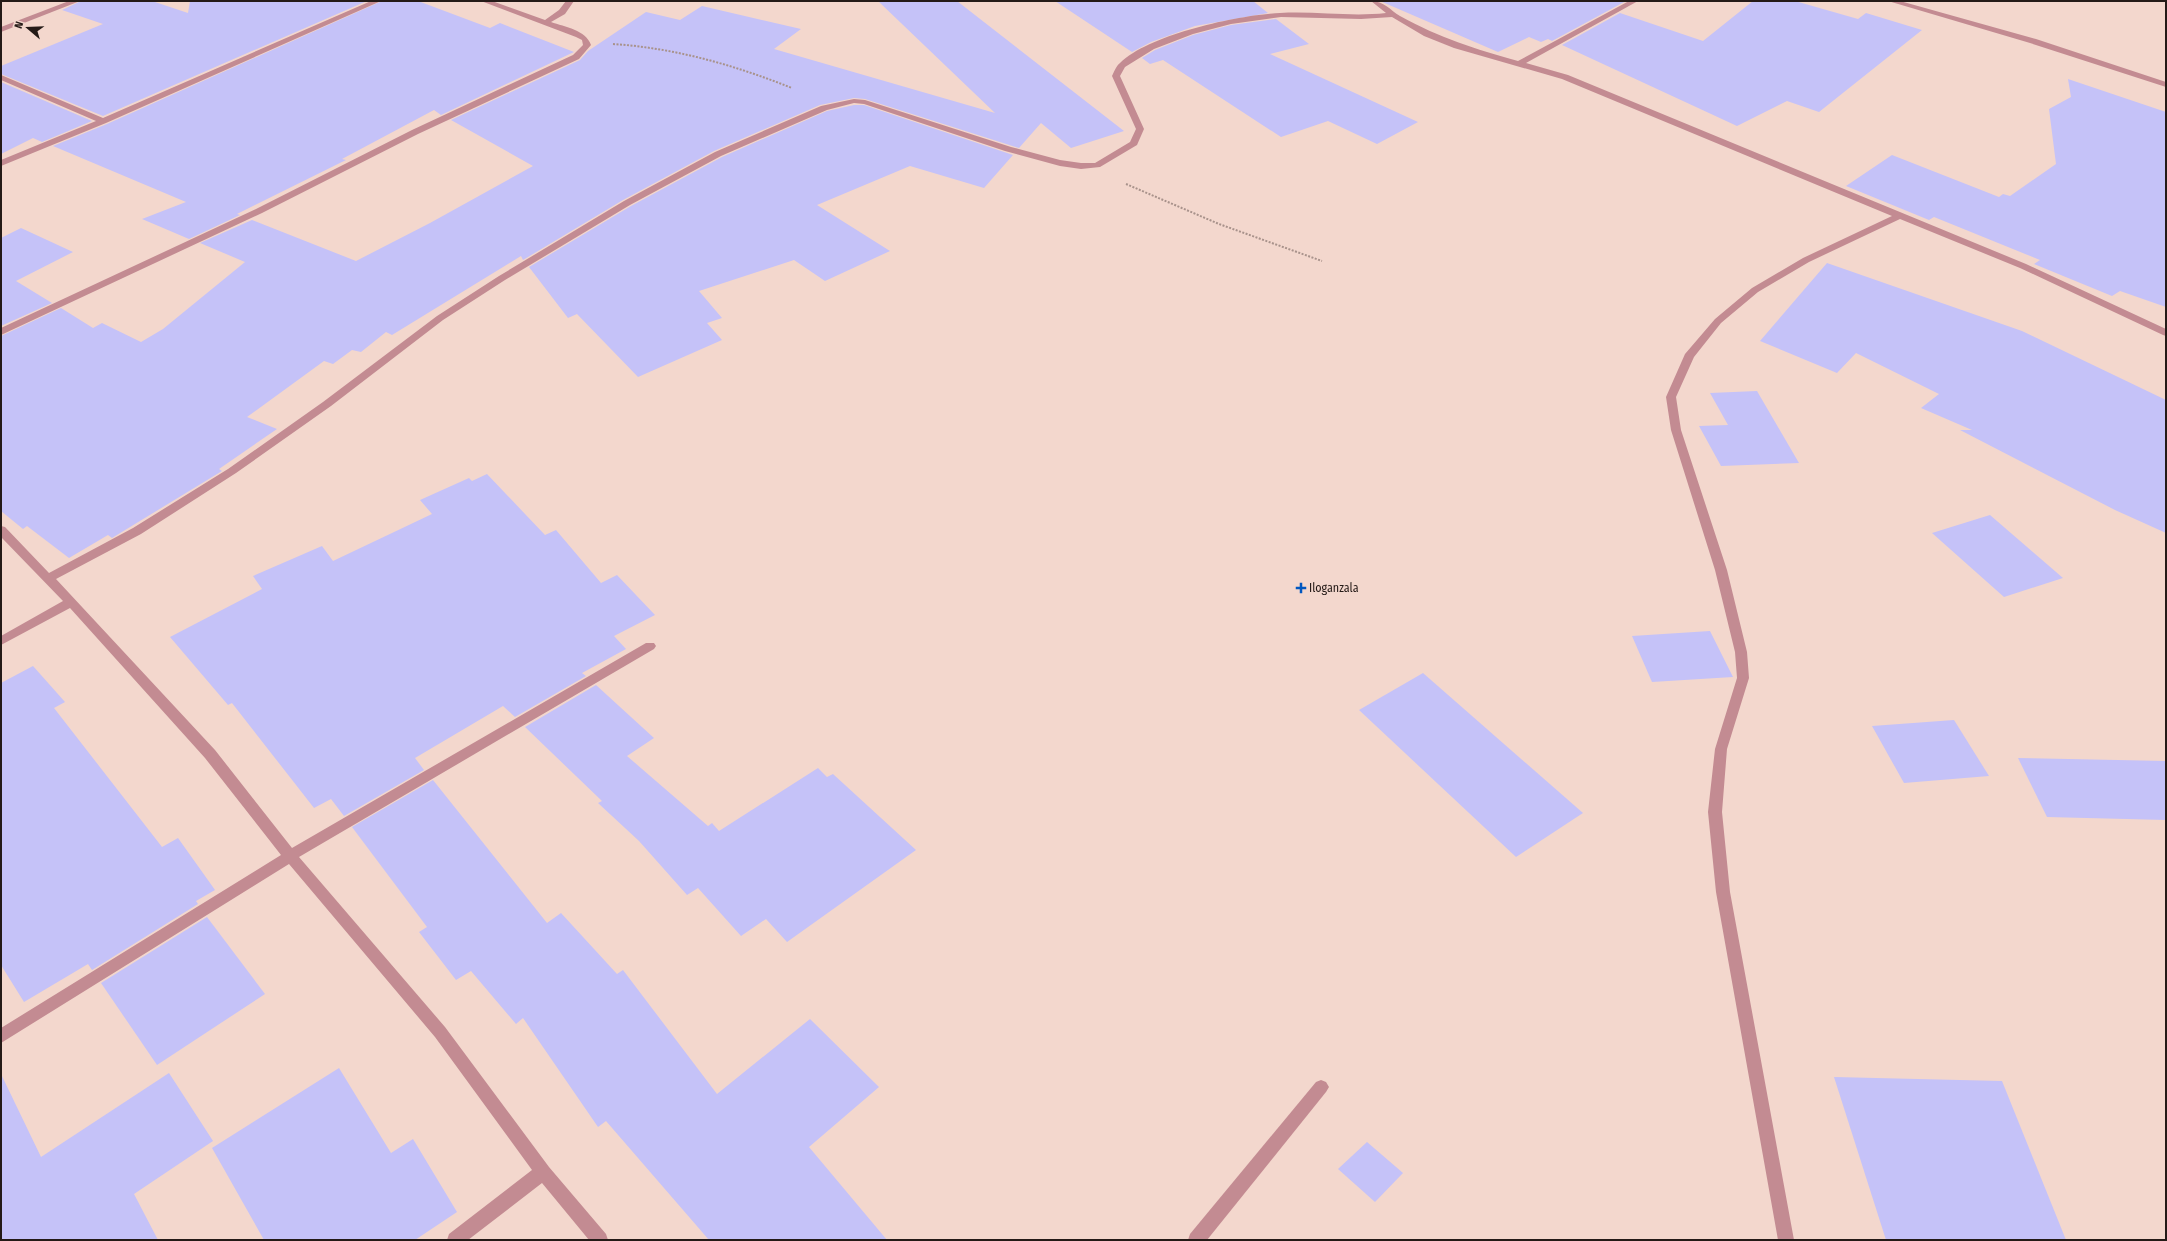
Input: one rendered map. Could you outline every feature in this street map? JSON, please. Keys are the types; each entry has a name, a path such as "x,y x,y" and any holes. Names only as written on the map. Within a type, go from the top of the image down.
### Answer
{"street":[{"path":"1,30 76,1"},
{"path":"1,163 103,121 377,1"},
{"path":"1,332 259,211 416,132 576,57 587,45 585,39 579,35 485,1"},
{"path":"545,23 562,12 570,1"},
{"path":"1375,1 1393,15 1427,34 1457,46 1521,63 1565,77 2023,266 2166,333"},
{"path":"1521,63 1634,1"},
{"path":"1892,1 2033,41 2166,85"},
{"path":"48,579 137,531 232,471 327,404 440,318 502,278 627,203 718,154 824,108 854,101 865,102 1008,149 1060,163 1081,166 1097,165 1134,143 1140,129 1138,120 1116,76 1122,66 1140,53 1177,37 1241,19 1266,16 1368,18 1393,15"},
{"path":"1,77 103,121"},
{"path":"1786,1240 1723,892 1715,812 1721,749 1743,678 1741,652 1721,570 1676,430 1671,397 1689,356 1718,321 1755,290 1806,260 1899,216"},
{"path":"1,530 71,602 210,754 290,856 440,1032 543,1172 600,1240"},
{"path":"1,641 71,602"},
{"path":"1,1036 290,856 650,646"},
{"path":"1196,1240 1321,1087"},
{"path":"455,1240 543,1172"}],"path":[{"path":"587,45 632,45 720,62 822,100 824,108"},
{"path":"1081,166 1156,195 1203,218 1250,237 1322,261"}],"building":[{"path":"81,1 152,1 188,13 190,1 367,1 103,116 1,74 1,66 103,24 62,10"},
{"path":"382,1 418,1 490,28 500,23 574,52 441,115 434,110 342,159 346,160 237,214 240,215 189,239 142,219 186,202 53,146 107,124"},
{"path":"878,1 957,1 1124,131 1071,148 1041,123 1019,148 865,99 854,98 820,105 714,151 623,200 523,260 521,256 392,335 386,332 361,352 352,350 333,364 324,361 247,417 277,429 219,469 222,471 112,538 108,535 69,558 27,526 23,529 1,511 1,336 61,308 93,328 102,323 141,342 163,329 245,262 200,243 252,220 356,261 430,223 533,166 451,120 580,60 588,51 646,12 680,20 702,6 801,29 774,49 995,113"},
{"path":"1055,1 1253,1 1268,13 1195,26 1151,42 1132,52"},
{"path":"1380,1 1626,1 1552,41 1548,39 1541,42 1529,37 1498,52"},
{"path":"1753,1 1795,1 1858,19 1866,13 1922,30 1819,112 1787,101 1737,126 1562,45 1620,13 1703,41"},
{"path":"1276,19 1309,44 1270,54 1418,122 1377,144 1328,121 1281,137 1163,60 1150,64 1142,58 1155,50 1193,35 1231,25"},
{"path":"2068,79 2166,112 2166,307 2120,291 2112,296 2034,264 2040,260 1934,217 1929,220 1846,186 1892,155 1999,197 2003,194 2010,196 2056,164 2049,109 2071,97"},
{"path":"1,82 92,121 42,142 33,138 1,154"},
{"path":"854,105 864,105 1013,155 984,188 910,166 817,205 890,251 825,281 794,260 699,291 722,318 707,323 722,340 638,377 577,314 568,318 529,267 631,206 722,157 827,111"},
{"path":"21,228 73,252 16,281 52,303 1,326 1,238"},
{"path":"1827,263 2022,331 2166,400 2166,533 2115,510 1960,430 1972,430 1921,408 1939,394 1856,353 1837,373 1760,341"},
{"path":"1757,391 1799,463 1721,466 1699,426 1728,425 1710,393"},
{"path":"487,474 545,535 556,530 601,583 617,575 655,615 614,636 626,649 582,673 586,676 515,717 503,706 415,758 424,770 344,816 331,799 314,808 232,703 228,705 170,637 262,589 253,576 322,546 333,561 432,514 420,500 469,478 472,481"},
{"path":"1990,515 2063,578 2004,597 1932,533"},
{"path":"1710,631 1733,677 1652,682 1632,636"},
{"path":"33,666 65,702 54,708 162,847 178,838 215,890 196,901 198,904 92,970 88,964 24,1002 1,965 1,683"},
{"path":"1423,673 1583,813 1516,857 1359,710"},
{"path":"596,685 654,738 627,756 708,826 712,823 719,831 818,768 827,777 833,774 916,850 787,942 766,919 741,936 698,888 687,895 639,841 598,803 602,801 525,727"},
{"path":"1954,720 1989,776 1904,783 1872,726"},
{"path":"2018,758 2166,761 2166,820 2047,817"},
{"path":"433,780 547,923 561,913 617,974 623,970 717,1094 810,1019 879,1087 809,1147 887,1240 709,1240 606,1121 598,1127 523,1018 516,1024 471,971 456,980 419,932 427,927 352,827"},
{"path":"207,917 265,994 157,1065 101,983"},
{"path":"339,1068 391,1153 413,1139 457,1212 415,1240 264,1240 212,1148"},
{"path":"169,1073 213,1141 134,1194 158,1240 1,1240 1,1074 41,1157"},
{"path":"1834,1077 2002,1081 2066,1240 1886,1240"},
{"path":"1367,1142 1403,1173 1375,1202 1338,1169"}],"place":[{"name":"Iloganzala","path":"1301,588"}]}
